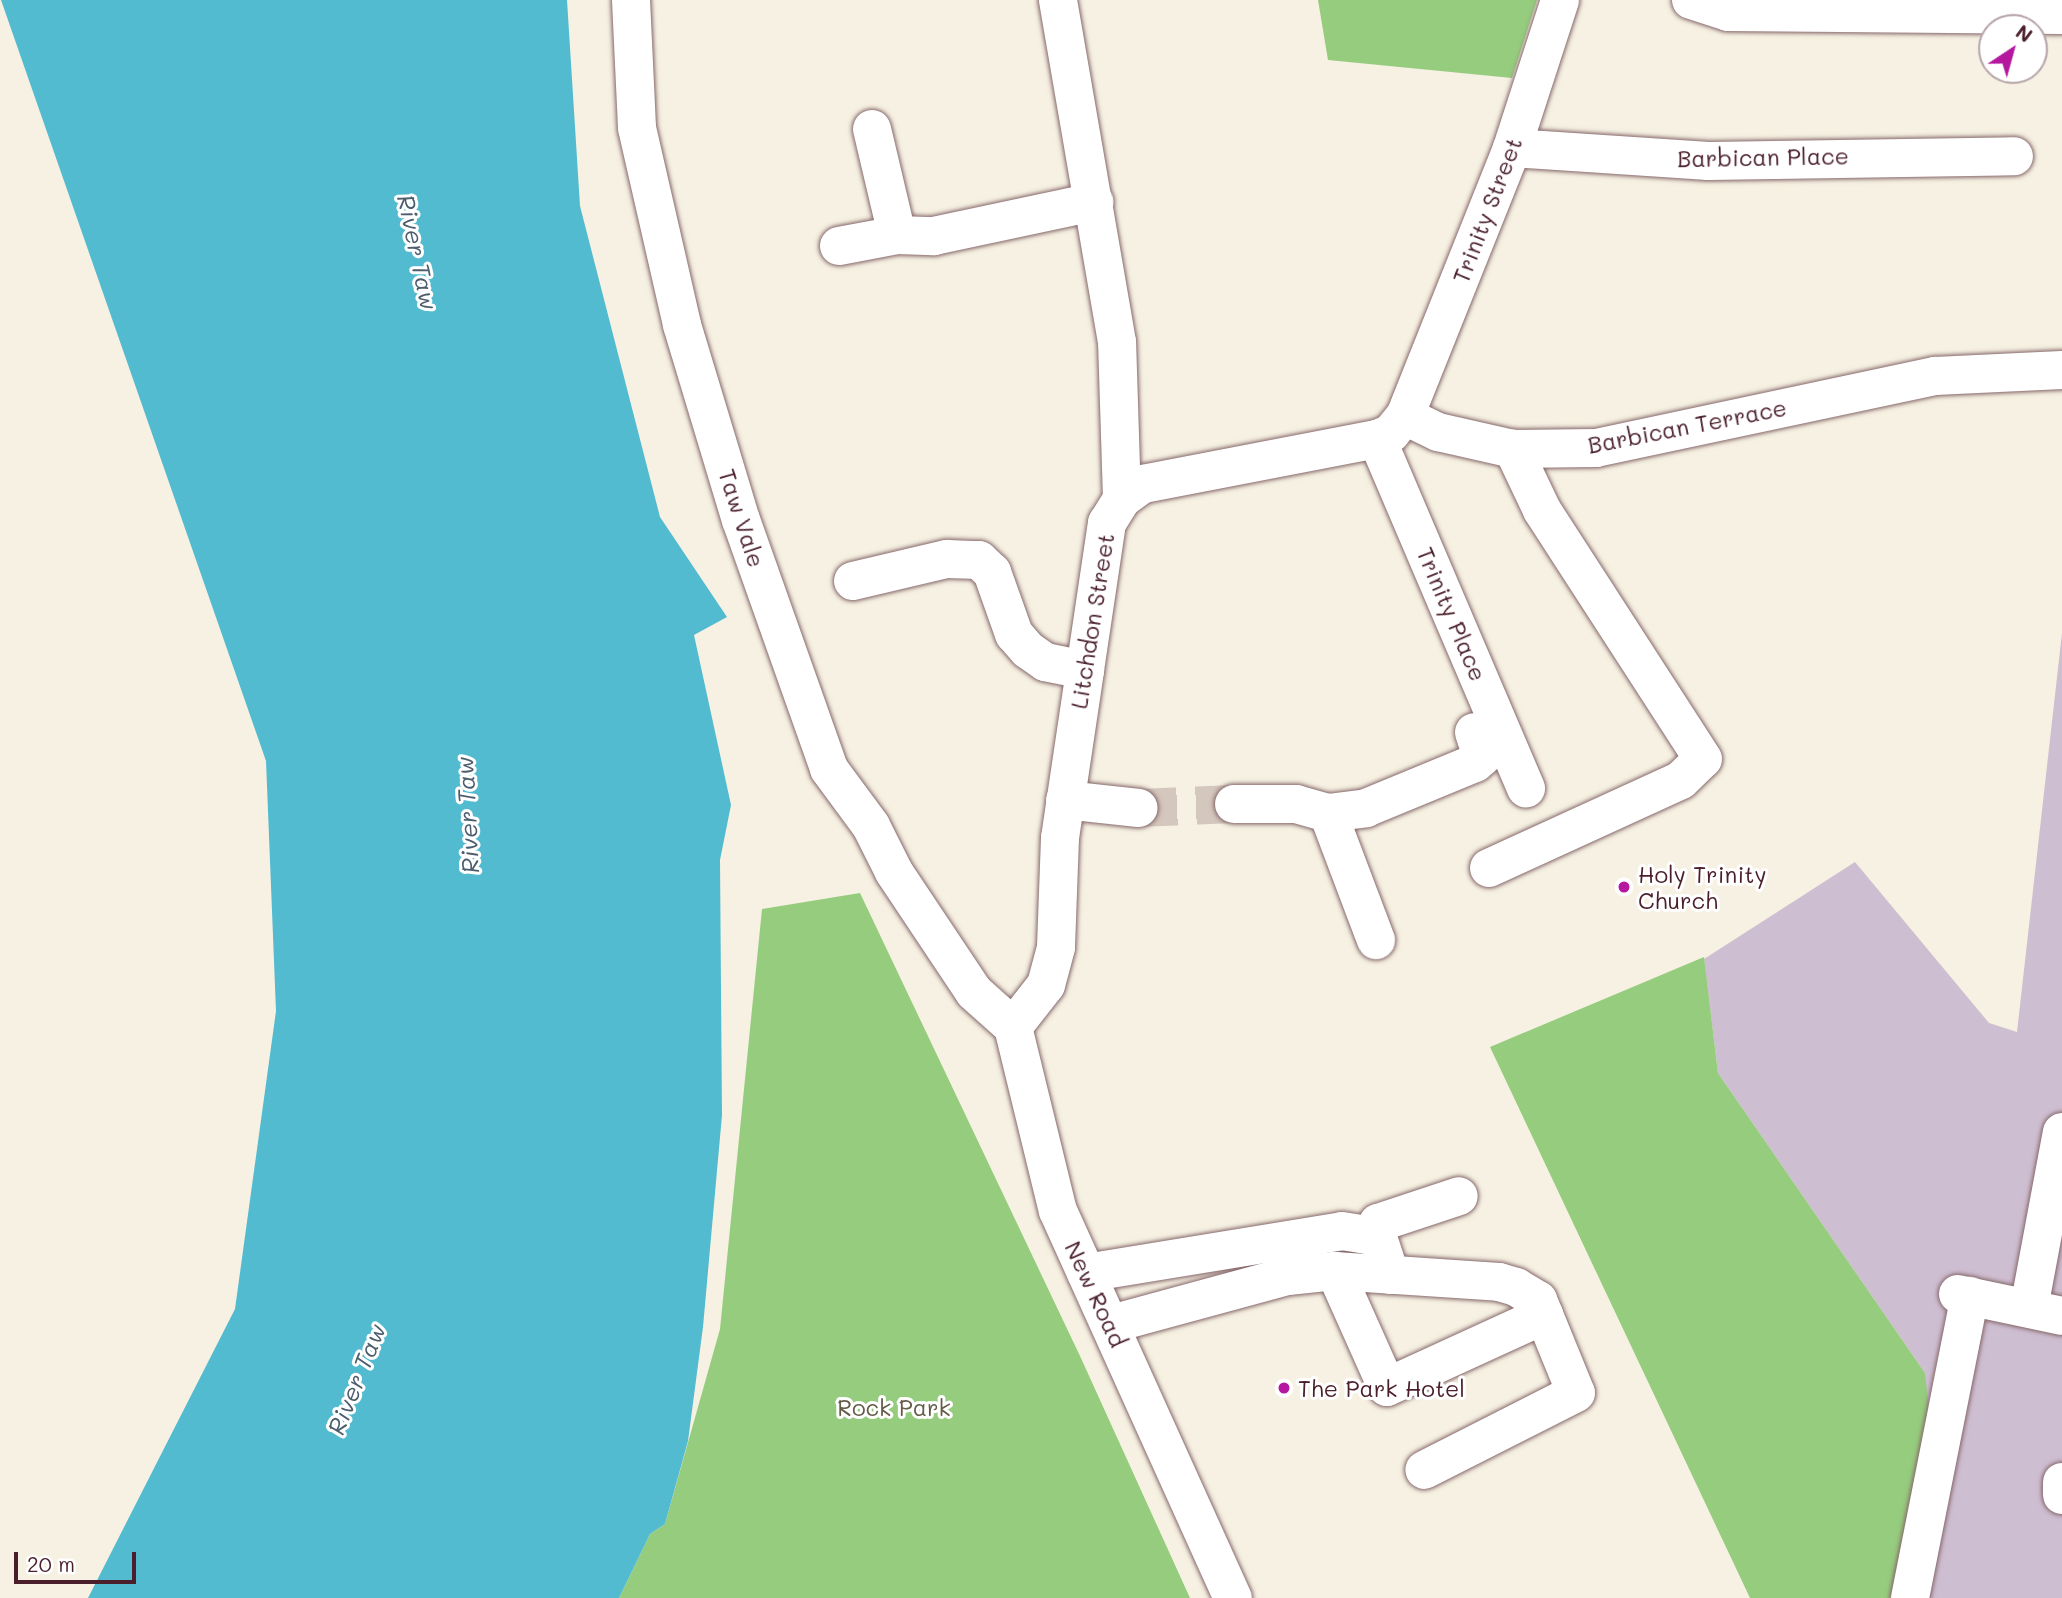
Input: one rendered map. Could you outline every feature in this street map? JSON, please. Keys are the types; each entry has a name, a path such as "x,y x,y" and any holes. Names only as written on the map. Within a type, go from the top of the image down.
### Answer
{"street":[{"name":"Taw Vale","path":"631,0 637,128 682,325 741,520 829,769 871,826 894,872 974,992 1013,1027"},
{"name":"Litchdon Street","path":"1013,1027 1046,985 1056,947 1066,800 1085,670 1107,523 1122,499 1117,342 1058,0"},
{"name":"Trinity Street","path":"1391,428 1512,148 1560,0"},
{"path":"1691,0 1728,12 2062,15"},
{"path":"872,129 897,235"},
{"name":"Barbican Place","path":"1512,148 1709,161 2014,156"},
{"path":"839,246 897,235 934,236 1094,202"},
{"name":"Barbican Terrace","path":"1391,428 1438,432 1513,449 1596,448 1935,376 2062,370"},
{"path":"1122,499 1143,484 1391,428"},
{"name":"Trinity Place","path":"1391,428 1526,789"},
{"path":"1489,868 1681,780 1703,760 1542,510 1513,449"},
{"path":"853,581 947,559 979,560 992,572 1014,634 1028,650 1045,662 1085,670"},
{"path":"1234,804 1296,804 1328,813 1366,808 1475,763 1482,757 1474,732"},
{"path":"1066,800 1139,808"},
{"path":"1328,813 1376,940"},
{"name":"New Road","path":"1013,1027 1042,1156 1058,1211 1233,1598"},
{"path":"1910,1598 1964,1295 2046,1312 2062,1132"},
{"path":"1390,1275 1378,1237 1378,1223 1459,1196"},
{"path":"1086,1273 1342,1231 1378,1237"},
{"path":"1335,1271 1387,1387 1544,1315"},
{"path":"1111,1324 1288,1276 1335,1271 1499,1282 1538,1300 1576,1393 1424,1471"},
{"path":"2062,1482 2062,1496"}],"shaded area":[{"path":"2062,633 2062,1598 1892,1598 1925,1373 1718,1073 1704,959 1855,862 1989,1023 2017,1032"}],"green space":[{"path":"1318,0 1537,0 1512,78 1328,60"},
{"name":"Rock Park","path":"860,893 1080,1356 1190,1598 619,1598 650,1534 665,1524 720,1329 762,909"},
{"path":"1704,957 1718,1073 1925,1373 1931,1430 1892,1598 1750,1598 1490,1047"}],"water":[{"name":"River Taw","path":"1,0 567,0 580,206 660,517 727,617 694,635 731,805 720,860 722,1115 703,1327 688,1441 665,1524 650,1534 619,1598 88,1598 235,1309 276,1011 266,761"}],"tunnel":[{"path":"1139,808 1234,804"}],"place":[{"name":"Holy Trinity Church","path":"1624,887"},
{"name":"The Park Hotel","path":"1284,1388"}]}
